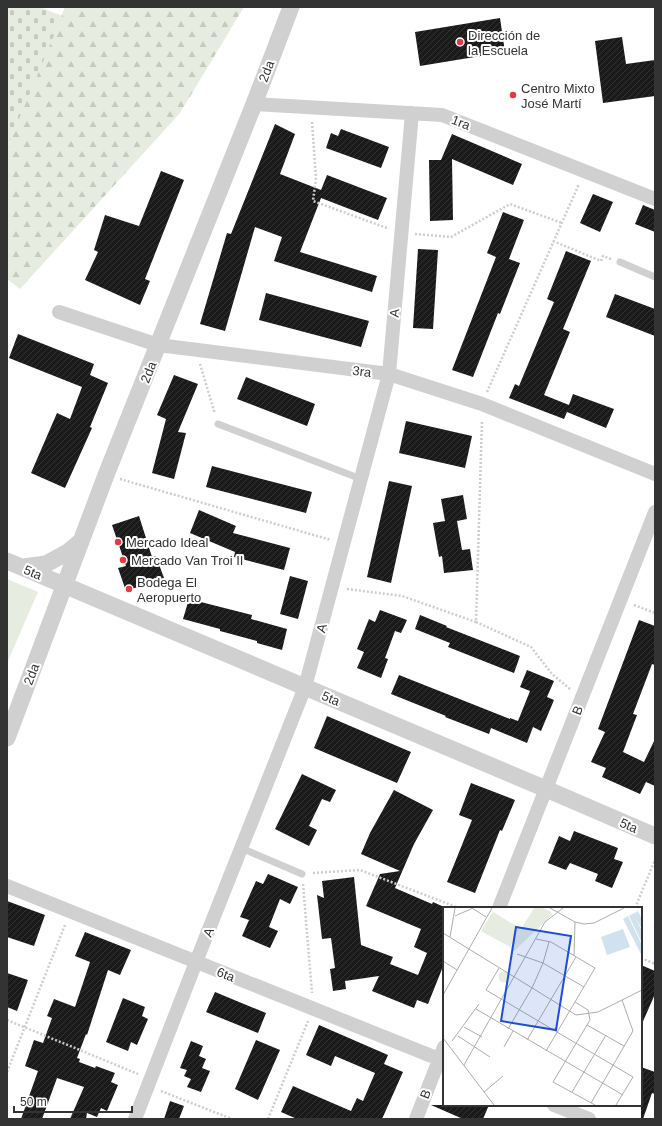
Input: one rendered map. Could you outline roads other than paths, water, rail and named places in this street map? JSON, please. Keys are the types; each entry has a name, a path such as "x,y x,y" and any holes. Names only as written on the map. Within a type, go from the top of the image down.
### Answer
{"street":[{"name":"2da","path":"7,738 106,475 254,104 291,7"},
{"name":"1ra","path":"254,104 442,115 655,199"},
{"name":"A","path":"134,1119 305,687 389,374 412,113"},
{"name":"3ra","path":"58,312 158,345 389,374 482,404 655,474"},
{"name":"B","path":"499,907 655,512"},
{"path":"14,564 46,564 68,552 82,539"},
{"name":"5ta","path":"14,564 655,836"},
{"name":"6ta","path":"7,886 196,962 442,1056"},
{"name":"B","path":"416,1119 442,1056"},
{"path":"556,1106 589,1119"}],"lane":[{"path":"620,262 655,277"},
{"path":"218,424 361,479"},
{"path":"241,848 302,874"}],"place":[{"name":"Dirección de la Escuela","path":"460,42"},
{"name":"Centro Mixto José Martí","path":"513,95"},
{"name":"Mercado Ideal","path":"118,542"},
{"name":"Mercado Van Troi II","path":"123,560"},
{"name":"Bodega El Aeropuerto","path":"129,589"}]}
